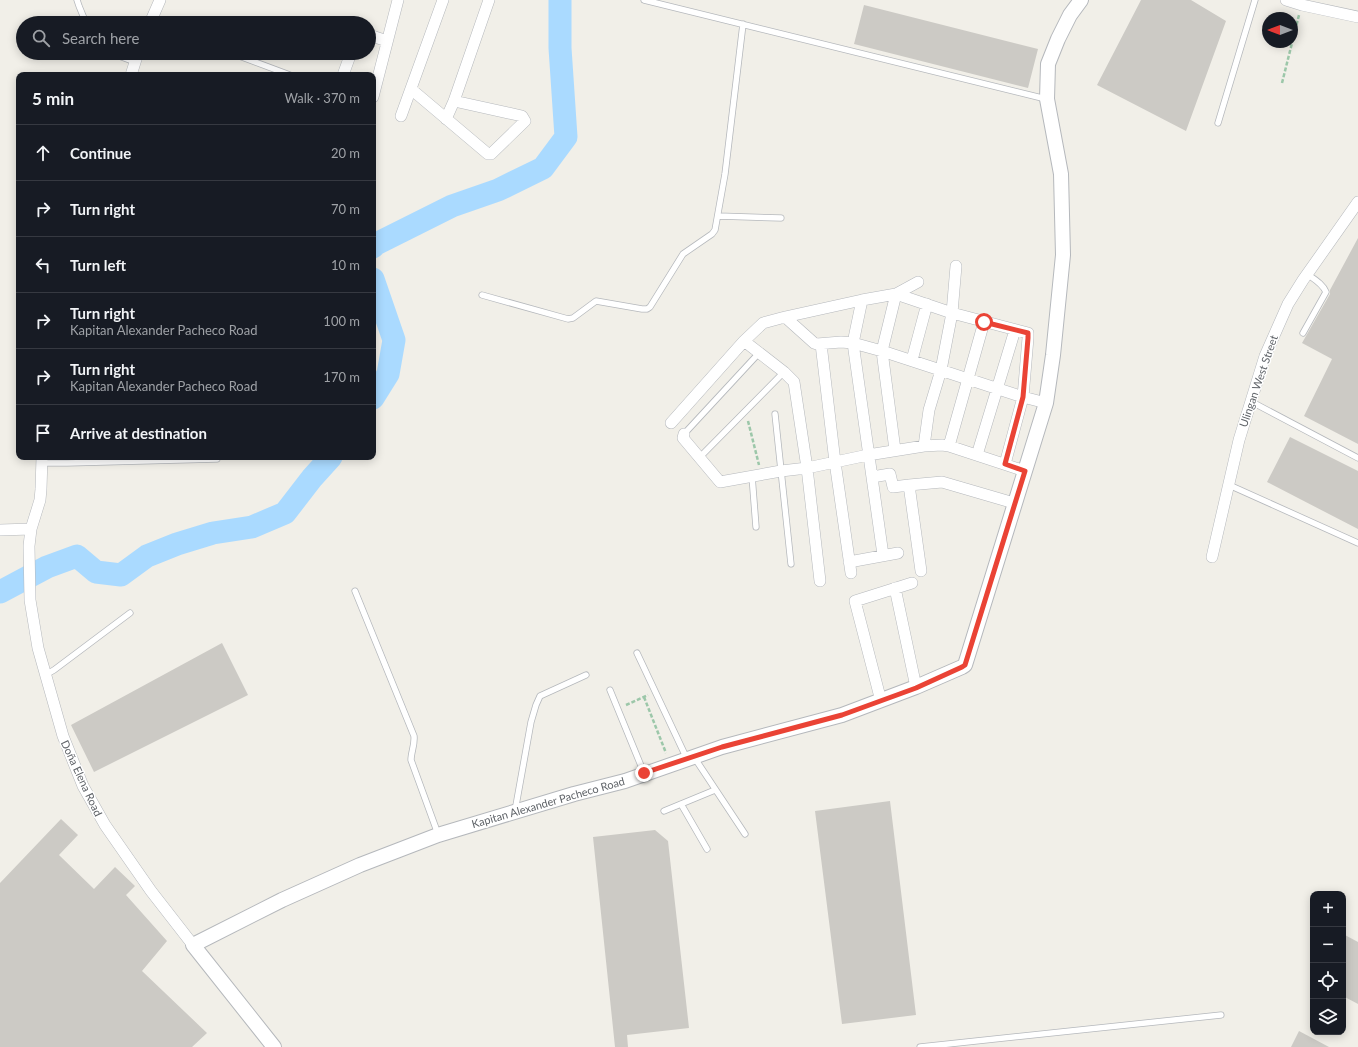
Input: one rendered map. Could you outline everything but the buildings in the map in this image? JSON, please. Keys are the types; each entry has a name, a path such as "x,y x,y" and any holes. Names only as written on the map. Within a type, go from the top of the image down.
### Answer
{"street":[{"path":"153,16 160,0"},
{"path":"376,85 398,0"},
{"path":"401,116 443,0"},
{"path":"446,119 454,101 489,0"},
{"name":"Kapitan Alexander Pacheco Road","path":"193,945 282,900 360,865 438,834 625,781 644,773 722,747 842,715 916,688 965,665 1046,403 1064,255 1061,174 1047,99 1048,64 1070,15 1081,0"},
{"path":"1286,0 1358,17"},
{"path":"376,38 387,42"},
{"path":"132,72 136,60"},
{"path":"344,72 348,60"},
{"path":"410,89 488,154 491,154 525,121 522,116 454,101"},
{"name":"Ulingan West Street","path":"1212,557 1239,440 1264,356 1276,327 1288,304 1307,274 1358,202"},
{"path":"924,446 930,410 941,370 952,314 956,266"},
{"path":"671,423 744,341 763,323 862,300 896,294 918,282"},
{"path":"896,294 952,314 1028,333 1023,397 1005,464"},
{"path":"895,450 882,351 896,294"},
{"path":"862,300 852,343 883,555"},
{"path":"912,360 927,304"},
{"path":"785,317 814,343 852,343 912,360 998,389 1046,403"},
{"path":"949,446 984,322"},
{"path":"977,456 1015,330"},
{"path":"744,341 784,372 794,382 807,468 820,581"},
{"path":"821,344 835,462 850,567 883,555 898,553"},
{"path":"684,434 683,438 720,482 780,471 807,468 895,450 942,445 1025,471"},
{"name":"Doña Elena Road","path":"42,460 40,500 31,529 28,564 30,600 45,676 62,736 76,770 94,806 114,838 151,891 274,1047"},
{"path":"872,477 890,473 893,487 942,482 1014,503"},
{"path":"909,485 921,571"},
{"path":"0,530 31,529"},
{"path":"881,700 855,597 912,583"},
{"path":"895,588 916,688"}],"lane":[{"path":"78,0 78,6 83,16"},
{"path":"644,0 1047,99"},
{"path":"1218,123 1255,0"},
{"path":"482,295 568,319 573,318 596,301 646,309 650,307 684,254 712,234 715,230 743,24"},
{"path":"250,60 282,72"},
{"path":"718,216 781,218"},
{"path":"1303,333 1326,292 1322,286 1307,274"},
{"path":"684,434 759,353"},
{"path":"700,457 784,372"},
{"path":"1250,401 1358,458"},
{"path":"775,414 791,564"},
{"path":"42,460 67,464 187,460"},
{"path":"756,527 757,475"},
{"path":"1229,485 1358,543"},
{"path":"354,591 414,736 415,745 411,755 411,760 438,834"},
{"path":"45,676 130,613"},
{"path":"637,653 690,758 715,790 745,834"},
{"path":"515,811 531,722 540,696 586,675"},
{"path":"610,690 644,773"},
{"path":"664,811 715,790"},
{"path":"681,804 707,849"},
{"path":"920,1047 941,1046 1221,1015"}],"path":[{"path":"1282,83 1302,5"},
{"path":"746,412 757,475"},
{"path":"618,708 655,691"},
{"path":"644,697 671,764"}],"waterway":[{"path":"376,244 452,206 498,190 543,168 566,137 560,48 560,0"},
{"path":"376,288 394,340 388,374 376,393"},
{"path":"0,592 47,567 77,556 96,572 121,575 147,556 177,544 213,533 252,527 285,513 312,478 328,460"}],"route":[{"path":"644,773 722,747 842,715 916,688 965,665 1025,471 1005,464 1023,397 1028,333 984,322"}]}
